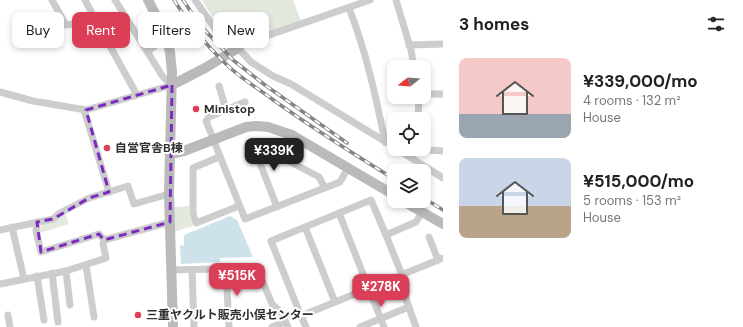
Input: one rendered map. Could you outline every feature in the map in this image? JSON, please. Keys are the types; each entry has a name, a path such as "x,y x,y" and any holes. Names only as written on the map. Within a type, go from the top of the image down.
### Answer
{"street":[{"path":"52,0 66,25 72,24"},
{"path":"85,0 91,12"},
{"path":"115,0 163,77 172,85"},
{"path":"148,0 154,12"},
{"path":"195,0 213,24"},
{"path":"269,35 370,0"},
{"path":"396,0 412,60"},
{"path":"349,8 364,52 385,142"},
{"path":"409,45 443,44"},
{"path":"110,48 137,96"},
{"path":"148,51 152,48"},
{"path":"169,48 172,85 169,194 173,327"},
{"path":"0,92 33,101 86,110 172,85 205,68 238,48 251,62 385,142"},
{"path":"219,86 226,110"},
{"path":"431,94 443,94"},
{"path":"245,102 209,117 206,121 219,157 245,219 340,182 348,168"},
{"path":"86,110 85,113 109,192"},
{"path":"170,152 184,151 246,127 268,127 292,135 387,192"},
{"path":"253,145 277,207"},
{"path":"256,153 266,149 319,177 325,188"},
{"path":"431,150 443,151"},
{"path":"410,156 443,178"},
{"path":"219,157 193,168 193,214 196,223 239,206"},
{"path":"0,230 53,219 60,213 89,198 128,186 134,204 169,194"},
{"path":"306,327 271,241 371,200 406,285 406,298 416,327"},
{"path":"415,208 443,224"},
{"path":"386,235 416,222 422,212"},
{"path":"339,213 384,327"},
{"path":"0,284 66,271 106,258 103,244 104,240 99,234 41,252 36,231 37,222"},
{"path":"104,240 170,222"},
{"path":"12,227 24,279"},
{"path":"305,227 335,302"},
{"path":"301,316 441,259 429,237"},
{"path":"86,265 94,317"},
{"path":"171,270 258,268 272,304 281,312 286,324 272,327"},
{"path":"226,269 229,327"},
{"path":"192,270 194,327"},
{"path":"66,271 70,305"},
{"path":"52,274 58,322"},
{"path":"37,276 44,320"},
{"path":"360,327 409,307"},
{"path":"8,315 10,327"}],"highlighted area":[{"path":"172,85 170,222 104,240 99,234 41,252 37,222 53,219 89,198 109,192 86,110"}],"shaded area":[{"path":"202,0 293,0 301,21 269,32 269,12 213,12 213,18"},
{"path":"189,206 189,214 193,226 174,232 174,207"},
{"path":"65,213 69,224 40,233 39,230 42,225"}],"water":[{"path":"230,216 237,220 253,257 220,258 220,262 181,264 180,246 184,245 184,235"}],"railway":[{"path":"174,0 204,41 231,69 317,130 387,175"},
{"path":"183,0 200,25 233,60 265,85 347,143"},
{"path":"431,202 443,210"}],"place":[{"name":"Ministop","path":"196,109"},
{"name":"自営官舎B棟","path":"107,148"},
{"name":"三重ヤクルト販売小俣センター","path":"138,315"}]}
